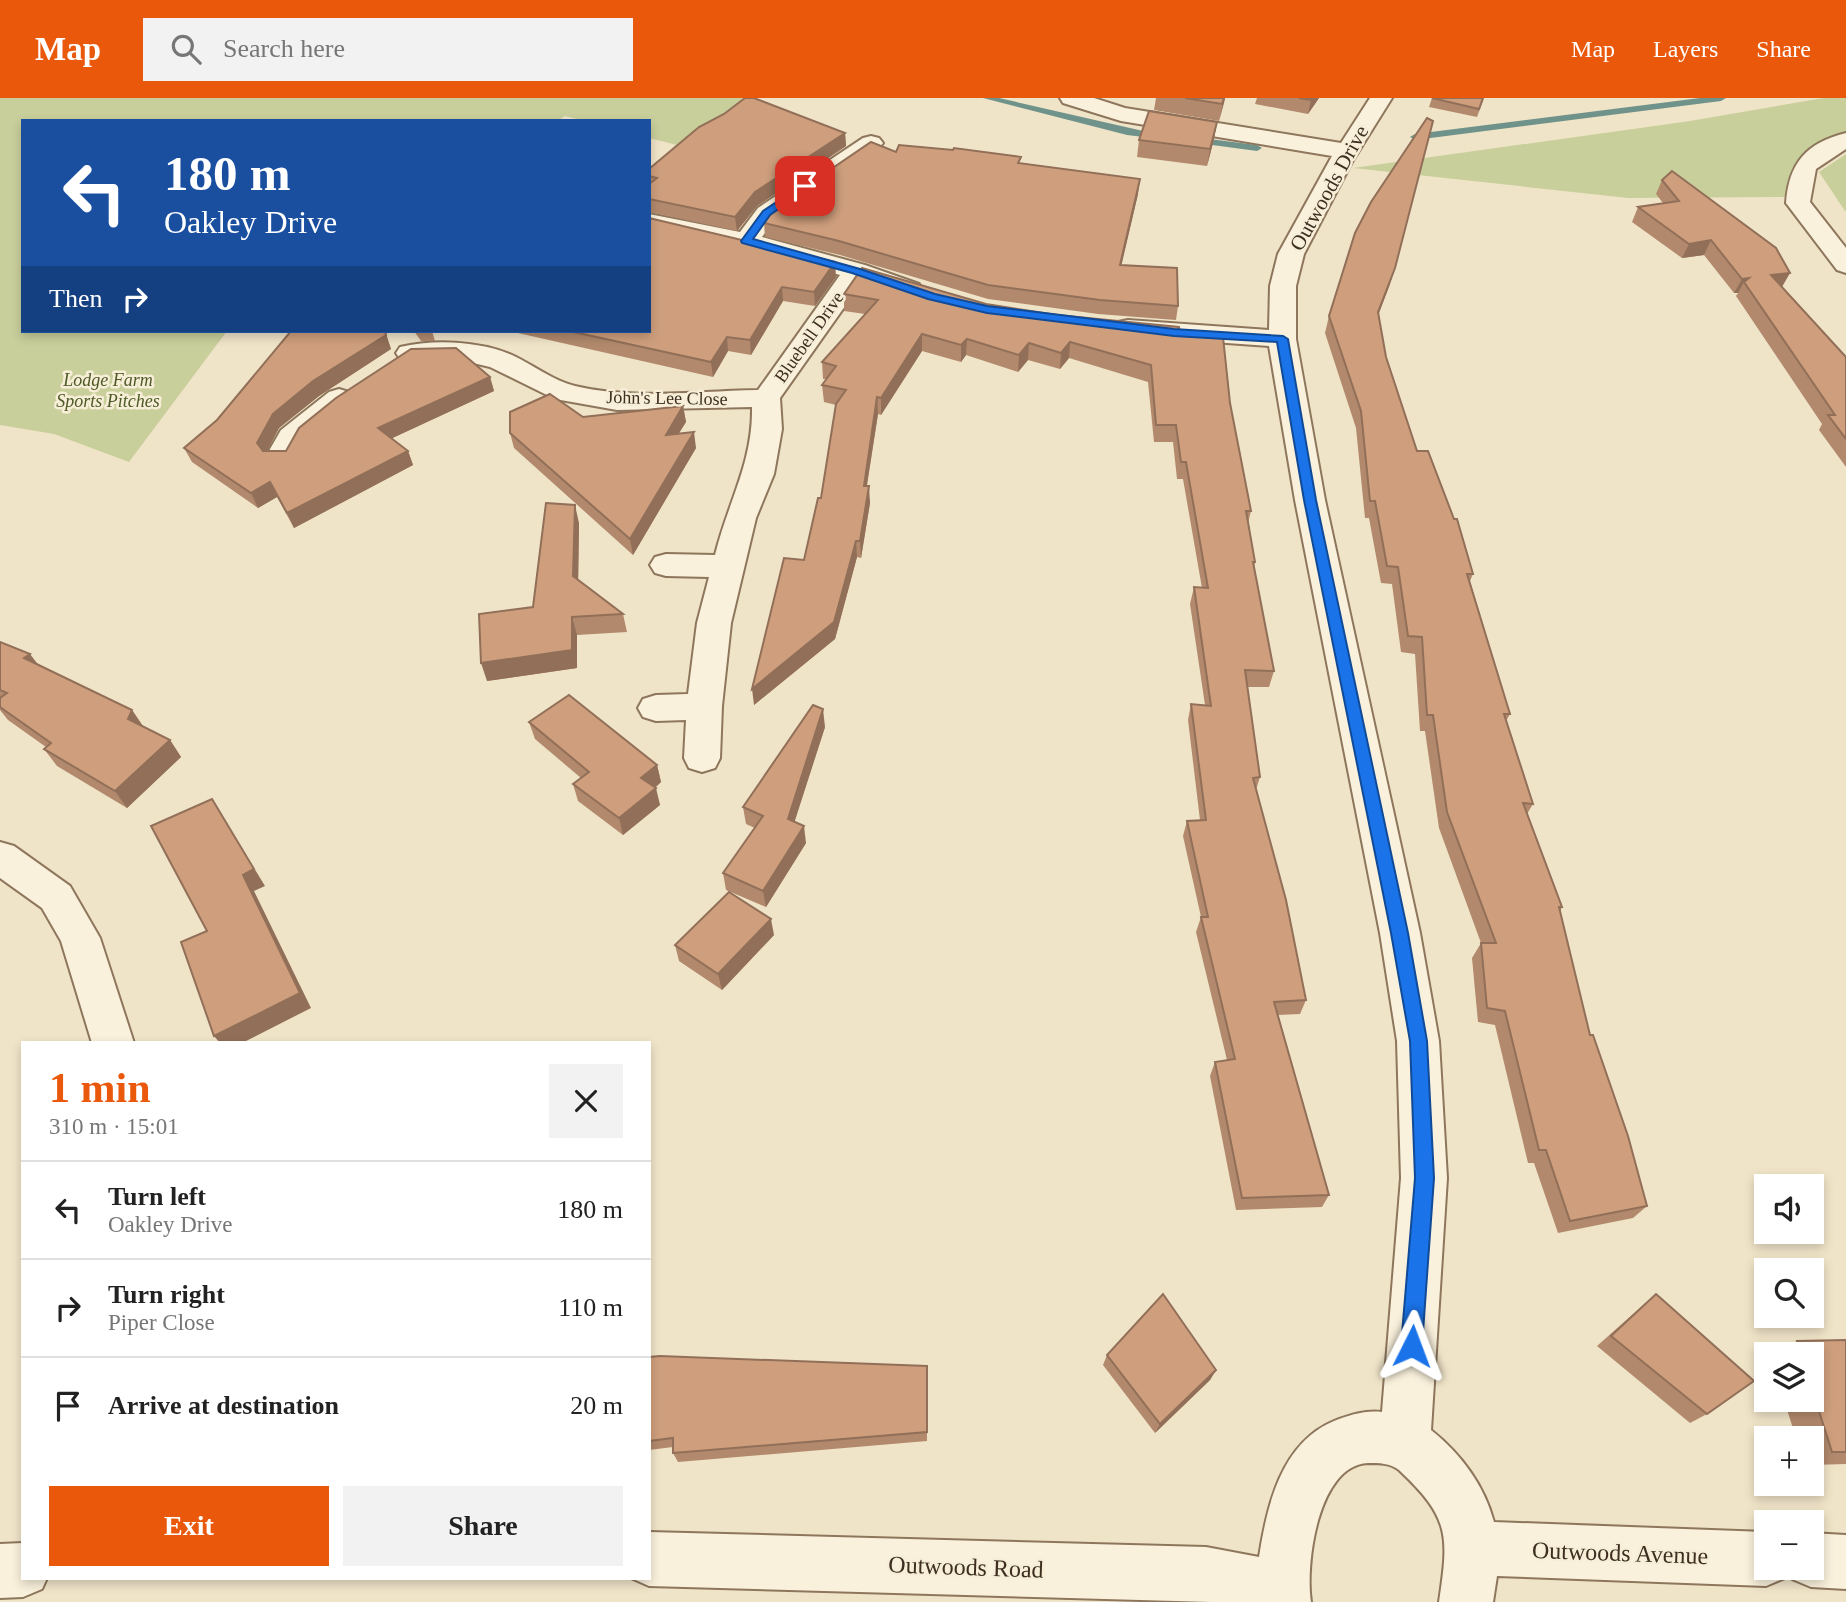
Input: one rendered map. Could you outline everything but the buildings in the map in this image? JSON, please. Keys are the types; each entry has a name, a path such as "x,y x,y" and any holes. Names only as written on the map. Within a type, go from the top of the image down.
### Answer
{"street":[{"path":"1071,98 1121,114 1346,151"},
{"name":"Outwoods Drive","path":"1381,98 1346,151 1291,254 1283,286 1283,339 1310,500 1400,933 1418,1041 1424,1178 1405,1443"},
{"path":"746,241 767,213 883,146 842,132"},
{"path":"1846,140 1806,162 1799,177 1798,204 1846,265"},
{"path":"651,221 746,241 856,271 932,297"},
{"name":"Bluebell Drive","path":"702,758 704,706 714,622 740,518 759,474 767,429 766,398 856,271"},
{"path":"1110,326 1283,339"},
{"name":"John's Lee Close","path":"389,358 456,351 499,360 565,393 617,401 766,398"},
{"path":"281,456 291,436 389,358"},
{"path":"666,565 728,566"},
{"path":"656,708 704,706"},
{"path":"0,856 55,897 80,938 112,1041"},
{"path":"1283,1596 1295,1504 1312,1469 1332,1446 1361,1436 1405,1443 1438,1473 1461,1502 1474,1548 1466,1602"},
{"name":"Outwoods Avenue","path":"1474,1548 1754,1559"},
{"name":"Outwoods Road","path":"651,1559 1206,1574 1283,1596"},
{"path":"1824,1561 1846,1562"},
{"path":"0,1572 21,1570"}],"green space":[{"name":"Lodge Farm Sports Pitches","path":"0,98 755,98 693,149 651,138 651,119 577,119 565,116 560,119 21,119 21,333 226,333 129,462 54,434 0,425"},
{"path":"1823,98 1846,98 1846,131 1812,149 1797,162 1788,182 1786,197 1628,198 1353,168 1690,121"},
{"path":"1846,154 1846,211 1845,211 1819,172"}],"waterway":[{"path":"988,98 1127,132 1160,136"},
{"path":"1415,137 1721,98"},
{"path":"1193,140 1257,148"}],"route":[{"path":"805,186 767,213 746,241 856,271 932,297 987,310 1174,333 1283,339 1310,500 1400,933 1418,1041 1424,1178 1412,1346"}]}
